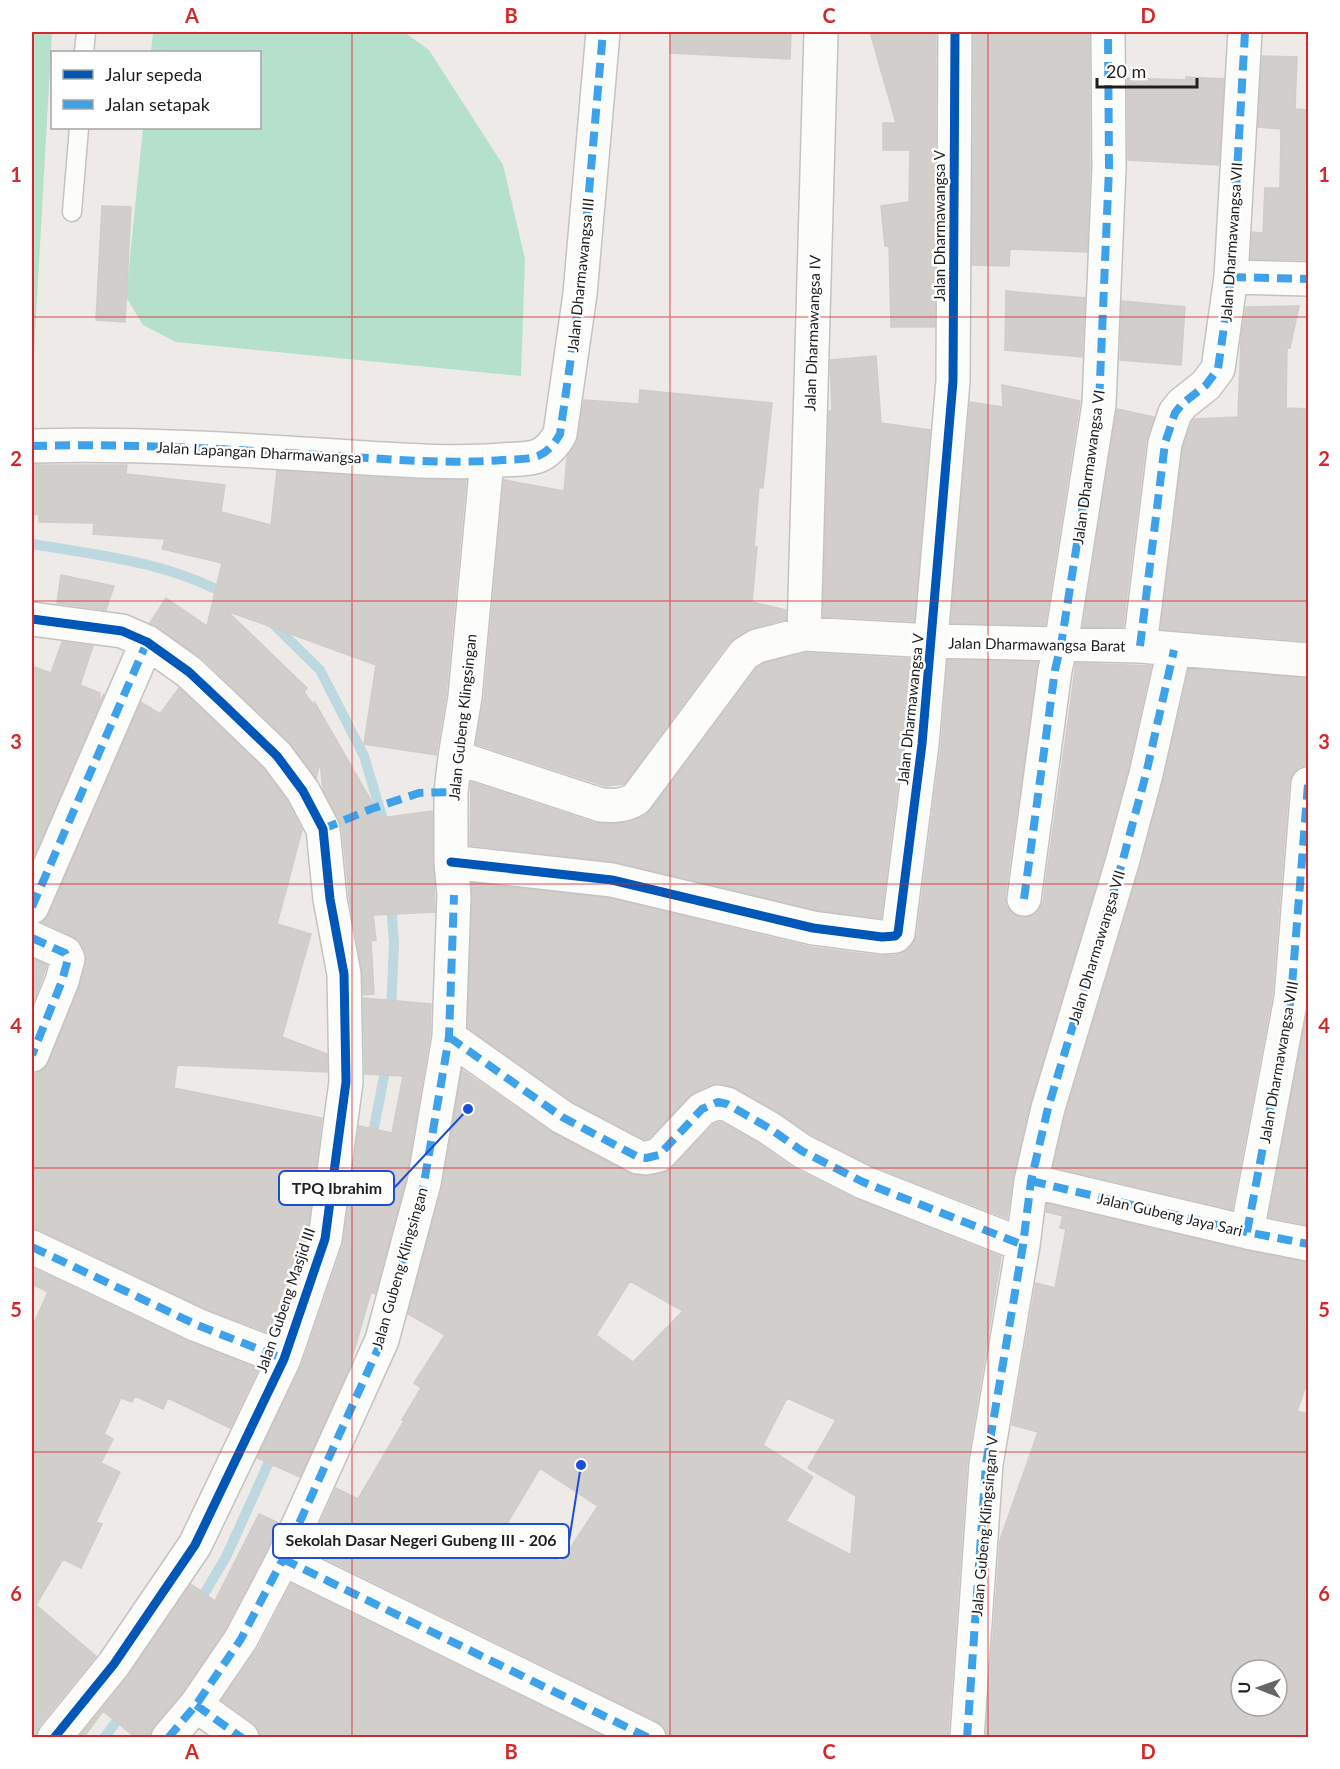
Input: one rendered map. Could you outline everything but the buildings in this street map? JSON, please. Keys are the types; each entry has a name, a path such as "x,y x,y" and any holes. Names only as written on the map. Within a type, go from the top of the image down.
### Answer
{"street":[{"name":"Jalan Dharmawangsa III","path":"487,461 538,456 555,444 560,434 580,294 603,32"},
{"name":"Jalan Dharmawangsa IV","path":"804,634 821,32"},
{"name":"Jalan Dharmawangsa V","path":"451,862 612,880 813,928 882,937 896,936 898,933 910,846 932,641 953,381 955,32"},
{"name":"Jalan Dharmawangsa VI","path":"1024,899 1054,670 1061,645 1099,404 1109,168 1108,32"},
{"name":"Jalan Dharmawangsa VII","path":"1140,646 1165,442 1174,413 1206,385 1218,369 1231,277 1245,32"},
{"path":"1231,277 1308,279"},
{"name":"Jalan Lapangan Dharmawangsa","path":"32,446 109,444 413,460 487,461"},
{"name":"Jalan Gubeng Klingsingan","path":"168,1737 196,1705 241,1639 283,1558 382,1340 424,1183 449,1037 454,895 451,862 452,792 465,697 487,461"},
{"name":"Jalan Gubeng Masjid III","path":"32,618 122,631 147,642 189,672 277,756 303,791 322,829 330,899 344,975 346,1082 325,1239 284,1359 195,1545 114,1664 54,1737"},
{"name":"Jalan Dharmawangsa Barat","path":"455,757 601,805 628,804 636,799 744,654 757,646 804,634 932,641 1140,646 1308,660"},
{"path":"32,907 147,642"},
{"name":"Jalan Dharmawangsa VII","path":"1023,1245 1031,1181 1048,1108 1122,863 1146,774 1174,650"},
{"name":"Jalan Dharmawangsa VIII","path":"1247,1232 1292,998 1308,784"},
{"path":"32,938 65,953 68,959 62,981 32,1055"},
{"path":"449,1037 562,1117 638,1157 659,1155 702,1109 718,1102 727,1104 769,1128 802,1151 863,1182 1023,1245"},
{"name":"Jalan Gubeng Jaya Sari","path":"1031,1181 1247,1232 1308,1244"},
{"name":"Jalan Gubeng Klingsingan V","path":"967,1737 986,1464 1023,1245"},
{"path":"32,1247 197,1325 284,1359"},
{"path":"283,1558 649,1737"},
{"path":"196,1705 242,1737"}],"lane":[{"path":"84,51 86,32"},
{"path":"72,212 78,129"}],"green space":[{"path":"32,32 52,32 32,387"},
{"path":"153,32 404,32 429,50 503,165 525,259 521,376 176,342 143,325 126,297 143,129 261,129 261,51 151,51"}],"waterway":[{"path":"32,544 107,556 156,567 227,595"},
{"path":"271,622 320,670 364,756 386,830"},
{"path":"391,902 394,943 391,1012"},
{"path":"371,1143 387,1061"},
{"path":"198,1604 226,1557 274,1451"},
{"path":"104,1738 125,1710"}],"marked path":[{"path":"32,446 112,445 192,448 445,462 525,459 545,452 560,434 580,294 603,32"},
{"path":"1024,899 1055,670 1061,645 1099,404 1109,168 1108,32"},
{"path":"1140,646 1165,443 1175,413 1182,404 1206,385 1218,369 1231,277 1245,32"},
{"path":"1231,277 1308,279"},
{"path":"32,907 147,642"},
{"path":"967,1738 986,1464 1023,1245 1031,1181 1048,1108 1122,863 1146,774 1174,650"},
{"path":"1247,1232 1291,998 1308,784"},
{"path":"323,829 371,809 419,793 451,792"},
{"path":"168,1738 196,1705 241,1639 283,1559 382,1340 424,1183 449,1037 454,895"},
{"path":"32,938 65,953 68,959 62,981 32,1055"},
{"path":"449,1037 562,1117 638,1157 659,1155 702,1109 718,1102 727,1104 769,1128 802,1151 863,1182 1023,1245"},
{"path":"1031,1181 1247,1232 1308,1244"},
{"path":"32,1247 197,1325 284,1359"},
{"path":"283,1559 649,1738"},
{"path":"196,1705 242,1738"}],"cycle path":[{"path":"451,862 612,880 813,928 882,937 895,936 898,933 922,744 953,381 955,32"},
{"path":"32,619 122,631 147,642 189,672 277,756 303,791 323,829 330,899 344,974 346,1082 325,1239 284,1359 195,1545 114,1664 54,1738"}],"place":[{"name":"TPQ Ibrahim","path":"468,1109"},
{"name":"Sekolah Dasar Negeri Gubeng III - 206","path":"581,1465"}]}
